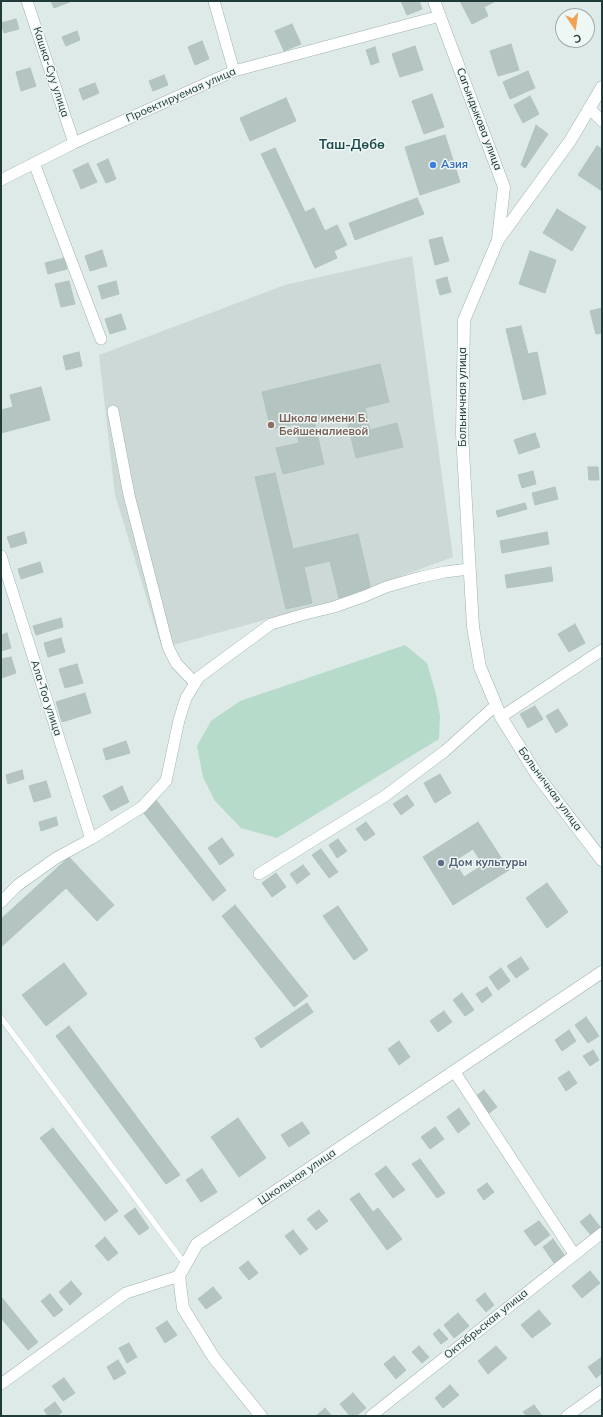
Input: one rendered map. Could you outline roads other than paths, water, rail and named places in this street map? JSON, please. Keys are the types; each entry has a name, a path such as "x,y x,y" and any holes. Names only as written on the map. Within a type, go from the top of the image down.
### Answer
{"street":[{"name":"Кашка-Суу улица","path":"27,1 74,143"},
{"path":"214,1 234,70"},
{"name":"Сагындыкова улица","path":"434,1 504,186 498,240"},
{"name":"Проектируемая улица","path":"1,180 74,143 234,70 440,16"},
{"name":"Больничная улица","path":"602,87 570,141 498,240 464,320 462,433 473,627 480,667 495,706 501,717 538,775 602,860"},
{"path":"589,108 602,121"},
{"path":"34,163 101,339"},
{"path":"113,411 129,495 168,647 176,663 195,684"},
{"name":"Ала-Тоо улица","path":"1,556 91,839"},
{"path":"1,902 18,885 56,858 142,808 166,781 179,720 186,698 199,677 272,624 334,607 386,587 445,572 469,569"},
{"path":"501,717 602,650"},
{"path":"259,874 385,796 445,751 495,706"},
{"name":"Школьная улица","path":"179,1276 197,1244 602,972"},
{"path":"454,1071 574,1254"},
{"name":"Октябрьская улица","path":"371,1416 602,1233"},
{"path":"1,1384 126,1293 179,1276 183,1308 214,1358 261,1416"},
{"path":"567,1416 602,1391"}],"lane":[{"path":"1,1018 186,1264"}],"place":[{"name":"Азия","path":"433,165"},
{"name":"Школа имени Б. Бейшеналиевой","path":"271,425"},
{"name":"Дом культуры","path":"441,863"}],"district":[{"name":"Таш-Дөбө","path":"352,145"}]}
